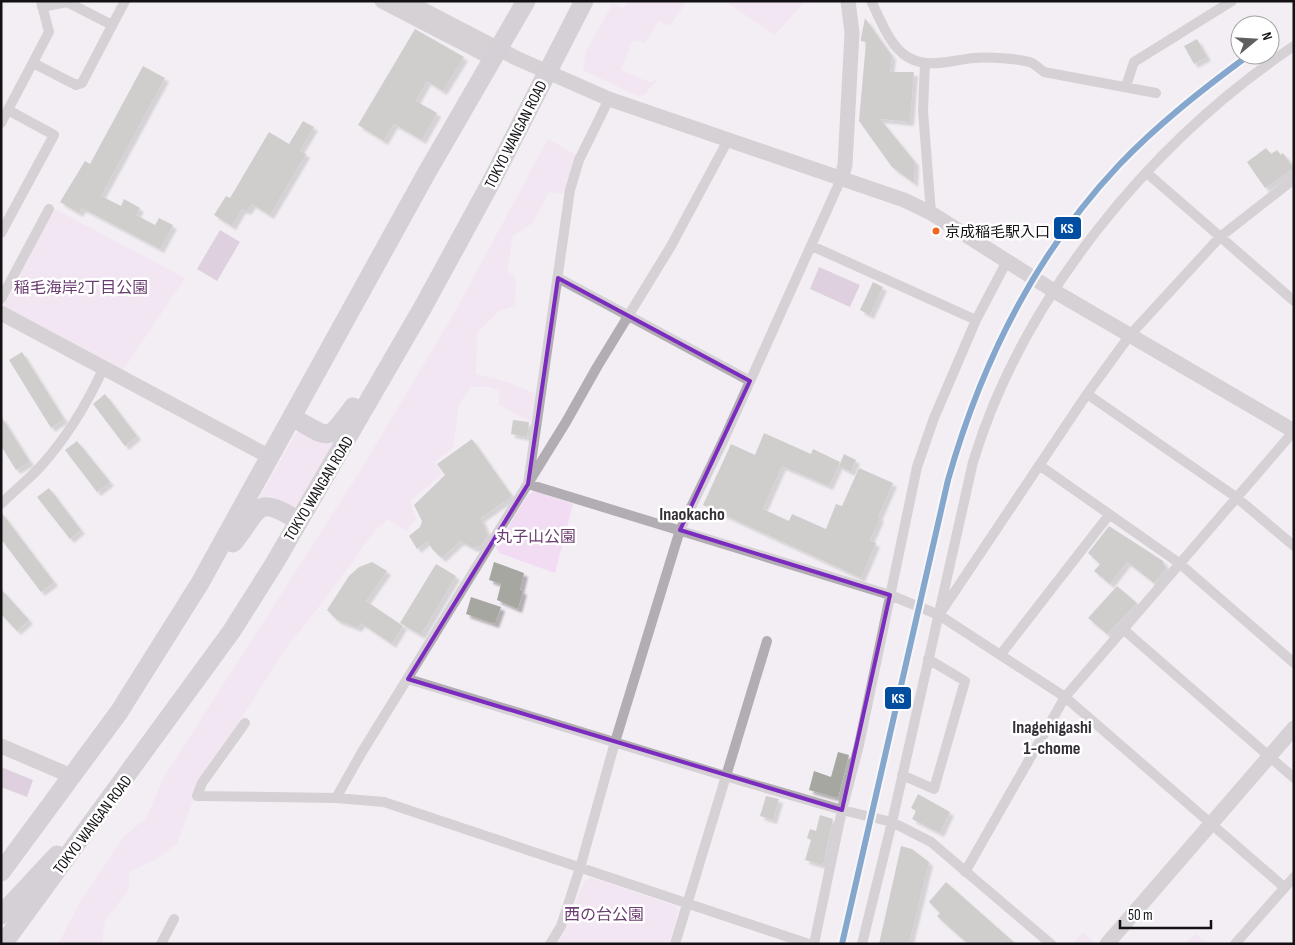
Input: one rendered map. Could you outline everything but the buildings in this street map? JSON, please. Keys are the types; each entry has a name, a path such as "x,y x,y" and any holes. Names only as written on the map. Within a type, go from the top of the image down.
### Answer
{"highway":[{"path":"1,872 124,704 200,583 492,58 526,1"},
{"name":"TOKYO WANGAN ROAD","path":"3,944 231,632 388,369 489,186 584,1"},
{"path":"292,417 324,435 332,434 388,369"},
{"path":"200,583 246,528 257,510 263,506 269,505 299,521"},
{"path":"1,915 44,867 98,816"}],"street":[{"path":"33,63 76,85 82,83 125,1"},
{"path":"382,1 492,58"},
{"path":"406,1 516,58 609,99 904,200 932,213 1054,291 1294,431 1065,697 965,872"},
{"path":"424,1 502,41"},
{"path":"550,944 561,926 580,868 615,742 680,530 750,382 841,179 845,164 852,33 848,1"},
{"path":"871,1 888,34 905,55 925,63 974,58 1007,59 1031,63 1044,72 1156,93"},
{"path":"1126,86 1134,62 1232,1"},
{"path":"1,123 49,32 41,4 67,2 112,25"},
{"path":"862,944 973,462 984,425 1020,347 1042,308 1103,221 1213,106 1252,74 1294,46"},
{"path":"925,63 923,111 932,213"},
{"path":"528,484 570,190 579,160 609,99"},
{"path":"1,233 54,135 8,110"},
{"path":"336,798 362,752 630,316 671,246 728,140"},
{"path":"1147,173 1220,237 1293,297"},
{"path":"937,614 1087,394 1130,335 1220,237 1294,179"},
{"path":"1,299 49,209"},
{"path":"812,246 976,320"},
{"path":"814,944 894,596 917,467 934,418 976,320 1007,262"},
{"path":"558,278 750,382"},
{"path":"1,313 270,457"},
{"path":"1,504 56,449 87,403 103,368"},
{"path":"1087,394 1236,497 1294,546"},
{"path":"1039,465 1179,564 1294,663"},
{"path":"528,484 894,596 937,614 1065,697 1284,888"},
{"path":"1001,654 1109,515"},
{"path":"1123,629 1294,778"},
{"path":"675,944 767,641"},
{"path":"902,775 934,789 965,681 928,659"},
{"path":"408,679 725,776 844,811 890,821 931,842 1051,944"},
{"path":"245,724 202,782 197,796 336,798 384,802 810,944"},
{"path":"1107,944 1294,728"},
{"path":"1,746 62,772 70,778"},
{"path":"1235,944 1294,877"},
{"path":"161,944 174,919"}],"highlighted area":[{"path":"558,278 750,381 680,530 890,595 842,810 408,679 528,484"}],"green space":[{"path":"629,1 682,1 685,4 670,26 659,21 645,43 633,40 621,70 649,82 657,80 644,95 637,96 583,70 586,51 613,3 623,9"},
{"path":"731,1 805,1 775,35 729,4"},
{"path":"548,139 578,156 565,194 549,192 533,223 513,236 507,270 516,278 515,306 499,311 477,333 476,374 510,383 536,394 533,423 499,405 499,390 488,387 471,387 459,404 453,448 435,462 442,474 410,501 416,519 406,531 388,519 374,532 284,651 199,785 177,844 155,860 129,872 129,889 105,921 102,944 58,944 80,902 124,836 146,818 164,777 360,471 452,317"},
{"name":"稲毛海岸2丁目公園","path":"55,209 185,278 122,372 2,309"},
{"path":"298,430 325,442 336,441 297,508 271,496 259,498"},
{"name":"丸子山公園","path":"534,491 573,504 555,573 499,553 496,547 528,495"},
{"name":"西の台公園","path":"591,877 675,906 678,912 669,944 556,944 585,881"},
{"path":"1083,932 1096,944 1072,944"},
{"path":"1195,933 1207,944 1185,944"}],"shaded area":[{"path":"220,230 240,242 217,281 197,269"},
{"path":"819,267 860,285 850,307 810,289"},
{"path":"1,767 33,780 27,797 1,787"}],"transit line":[{"name":"KS","path":"842,944 948,480 961,437 995,353 1037,273 1089,199 1149,135 1236,65"}],"place":[{"name":"京成稲毛駅入口","path":"936,231"}],"district":[{"name":"Inaokacho","path":"692,514"},
{"name":"Inagehigashi 1-chome","path":"1052,738"}]}
